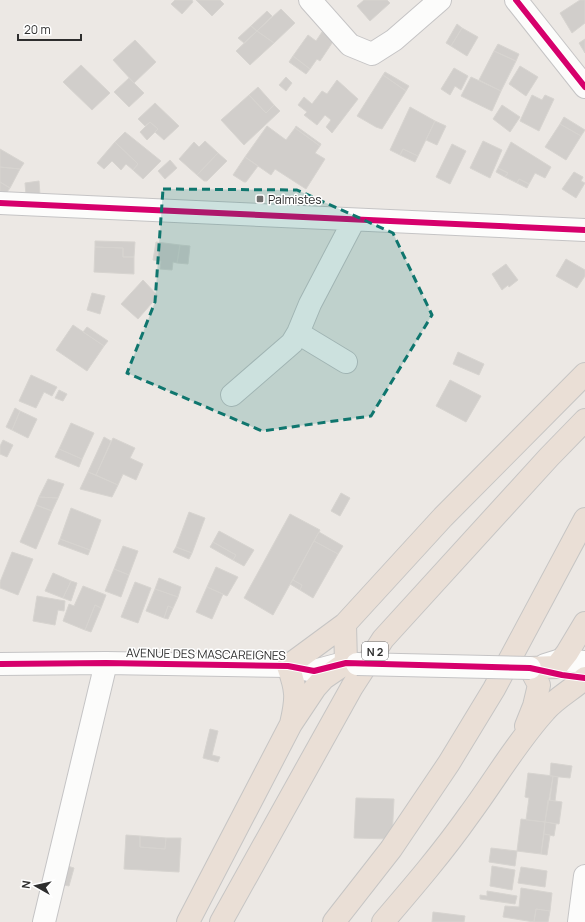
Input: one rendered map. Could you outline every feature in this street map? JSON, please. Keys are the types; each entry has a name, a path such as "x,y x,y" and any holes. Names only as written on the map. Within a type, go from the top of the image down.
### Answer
{"highway":[{"path":"292,724 296,702 295,686 288,666 344,624 443,517 585,374"},
{"name":"N 2","path":"221,922 352,687 383,639 548,457 585,420"},
{"path":"334,922 391,849 449,763 494,689 585,519"},
{"path":"520,740 534,706 539,684 530,668 556,667 567,653 585,623"},
{"path":"188,922 292,724 315,688 324,678 352,663 344,624"},
{"path":"383,922 421,878 470,815 520,740 546,710 562,695 585,678"}],"street":[{"path":"310,0 350,45 372,54 394,40 440,0"},
{"path":"516,0 585,87"},
{"path":"0,203 585,230"},
{"path":"232,395 292,343 310,304 354,220"},
{"path":"298,332 346,362"},
{"path":"561,660 585,662"},
{"path":"44,922 106,662"},
{"name":"AVENUE DES MASCAREIGNES","path":"0,664 106,662 288,666 314,671 352,663 530,668 585,678"},
{"path":"579,922 585,876"}],"highlighted area":[{"path":"163,189 297,190 393,233 432,315 371,416 262,431 127,373 155,302"}],"building":[{"path":"175,0 192,0 193,2 182,14 171,4"},
{"path":"196,0 220,0 224,4 212,16"},
{"path":"364,0 387,0 390,3 370,21 357,6"},
{"path":"580,0 585,0 585,23 572,33 560,13"},
{"path":"281,9 295,23 274,43 257,31"},
{"path":"267,11 272,16 257,31 251,26"},
{"path":"457,24 462,28 451,46 446,43"},
{"path":"251,26 257,31 244,43 238,38"},
{"path":"462,28 478,37 467,56 451,46"},
{"path":"257,31 274,43 250,65 236,51"},
{"path":"322,32 334,40 320,61 317,59 310,69 293,56 308,35 316,41"},
{"path":"585,39 585,53 579,43"},
{"path":"135,40 156,62 134,83 113,60"},
{"path":"498,44 519,54 516,61 494,51"},
{"path":"494,51 516,61 501,91 479,80"},
{"path":"293,56 310,69 306,74 289,62"},
{"path":"81,65 110,93 92,110 63,82"},
{"path":"520,66 538,77 526,96 509,84"},
{"path":"454,68 468,76 461,90 455,86 450,95 441,89"},
{"path":"385,72 409,86 406,91 383,75"},
{"path":"383,75 406,91 382,129 357,116"},
{"path":"286,77 292,83 286,91 279,85"},
{"path":"471,77 501,91 492,111 461,96"},
{"path":"129,78 144,93 129,107 114,92"},
{"path":"337,80 358,99 332,133 326,127 331,120 325,115 317,125 304,115 307,112 298,105 304,97 312,104 322,91 327,94"},
{"path":"258,87 274,105 266,113 249,95"},
{"path":"249,95 266,113 274,105 280,111 244,145 221,120"},
{"path":"532,95 542,100 545,95 554,99 539,131 520,121"},
{"path":"155,103 179,126 164,140 155,132 158,129 150,122 145,126 138,119"},
{"path":"502,105 520,117 510,132 493,119"},
{"path":"410,107 435,121 418,156 403,149 400,155 390,150"},
{"path":"564,117 585,130 581,136 560,124"},
{"path":"435,121 446,126 437,145 426,140"},
{"path":"150,122 158,129 147,140 140,132"},
{"path":"560,124 581,136 566,160 545,147"},
{"path":"267,126 286,140 295,128 320,146 315,153 325,159 306,189 275,169 271,175 245,157"},
{"path":"296,126 321,144 320,146 295,128"},
{"path":"125,132 161,161 143,179 133,170 138,164 115,142"},
{"path":"205,141 218,153 197,175 179,159 194,142 199,147"},
{"path":"483,141 502,150 490,178 470,168"},
{"path":"115,142 138,164 133,170 126,164 121,170 112,161 104,169 97,163"},
{"path":"511,142 551,167 545,178 535,173 529,184 519,179 517,183 505,177 508,173 498,168"},
{"path":"452,144 466,151 450,184 436,177"},
{"path":"0,149 24,163 20,169 0,167"},
{"path":"403,149 418,156 415,162 400,155"},
{"path":"218,153 227,161 207,181 204,181 197,175"},
{"path":"245,157 258,166 246,182 244,182 233,175"},
{"path":"170,160 177,168 165,179 158,171"},
{"path":"0,167 20,169 10,188 0,182"},
{"path":"498,168 508,173 505,177 496,172"},
{"path":"574,172 583,177 581,181 585,183 576,198 562,189"},
{"path":"519,179 529,184 527,188 517,183"},
{"path":"39,181 40,195 26,195 25,183"},
{"path":"0,182 10,188 4,196 0,194"},
{"path":"95,241 135,242 134,257 123,257 123,248 95,247"},
{"path":"156,242 180,245 177,263 173,262 172,270 160,269 161,261 153,260"},
{"path":"180,245 190,246 188,264 177,263"},
{"path":"95,247 123,248 123,257 134,257 134,274 94,272"},
{"path":"566,259 585,270 585,276 577,288 556,276"},
{"path":"506,264 518,280 502,290 492,274"},
{"path":"143,280 158,296 138,319 121,304"},
{"path":"92,293 105,296 100,314 87,310"},
{"path":"73,325 104,346 87,371 56,350"},
{"path":"87,327 108,341 104,346 83,332"},
{"path":"458,352 484,364 479,375 453,364"},
{"path":"31,375 57,387 52,396 44,392 36,408 19,401"},
{"path":"450,380 481,396 466,422 436,406"},
{"path":"59,390 67,394 63,401 55,398"},
{"path":"15,408 20,411 12,430 6,427"},
{"path":"20,411 37,419 28,438 12,430"},
{"path":"71,423 94,433 82,459 59,449"},
{"path":"104,437 111,441 96,475 88,472"},
{"path":"113,438 135,448 130,458 143,464 136,480 123,474 118,485 96,475"},
{"path":"3,440 13,445 7,457 0,454 0,446"},
{"path":"59,449 82,459 79,467 55,457"},
{"path":"88,472 118,485 112,497 80,489"},
{"path":"48,479 64,484 58,498 39,497"},
{"path":"341,493 350,498 340,516 331,511"},
{"path":"39,497 58,498 52,511 36,505"},
{"path":"36,505 52,511 36,549 20,542"},
{"path":"71,508 101,520 90,550 60,539"},
{"path":"189,512 205,518 192,553 176,547"},
{"path":"290,514 320,530 273,615 244,598"},
{"path":"219,531 254,550 244,566 233,560 236,555 213,542"},
{"path":"319,532 343,546 338,554 314,541"},
{"path":"60,539 90,550 88,555 58,544"},
{"path":"314,541 338,554 313,598 300,590 302,585 293,580"},
{"path":"213,542 236,555 233,560 210,547"},
{"path":"123,546 138,551 129,575 114,569"},
{"path":"176,547 192,553 189,559 173,552"},
{"path":"12,552 33,559 18,595 0,588 0,582"},
{"path":"216,567 238,577 227,596 207,587"},
{"path":"114,569 129,575 121,597 105,591"},
{"path":"53,573 71,581 63,598 45,591"},
{"path":"159,578 181,587 178,597 155,589"},
{"path":"293,580 302,585 300,590 290,584"},
{"path":"71,581 77,583 71,601 63,598"},
{"path":"135,582 151,588 138,623 121,617"},
{"path":"83,586 106,595 101,608 95,605 85,630 63,621 69,604 74,606"},
{"path":"207,587 223,594 212,619 196,612"},
{"path":"155,589 178,597 173,608 168,606 164,618 146,611"},
{"path":"37,596 65,601 64,611 58,610 55,625 33,621"},
{"path":"95,605 101,608 91,632 85,630"},
{"path":"168,606 173,608 168,619 164,618"},
{"path":"210,729 218,731 212,755 220,757 218,762 203,758"},
{"path":"551,763 572,766 570,778 550,776"},
{"path":"528,773 553,776 545,822 526,820 529,798 525,797"},
{"path":"553,776 558,777 555,801 550,800"},
{"path":"356,798 394,799 392,839 354,838"},
{"path":"548,800 562,802 559,824 545,822"},
{"path":"521,819 545,822 541,854 517,851"},
{"path":"545,822 556,824 554,836 544,834"},
{"path":"544,834 550,835 547,855 541,854"},
{"path":"126,835 140,836 140,847 165,849 166,838 181,838 179,872 124,869"},
{"path":"140,836 166,838 165,849 140,847"},
{"path":"491,848 517,851 515,866 489,862"},
{"path":"64,865 74,868 69,886 60,884"},
{"path":"492,866 515,870 512,890 490,886"},
{"path":"521,867 547,871 545,887 518,883"},
{"path":"521,888 552,893 550,911 536,909 534,922 503,917 505,906 519,907"},
{"path":"487,891 517,896 515,904 480,899 480,895 487,896"},
{"path":"536,909 550,911 548,922 534,922"},
{"path":"433,912 465,916 464,922 432,922"}],"cycle path":[{"path":"516,0 585,87"},
{"path":"0,203 585,230"},
{"path":"0,664 106,663 288,666 314,671 346,663 530,668 585,678"}],"place":[{"name":"Palmistes","path":"260,199"}]}
